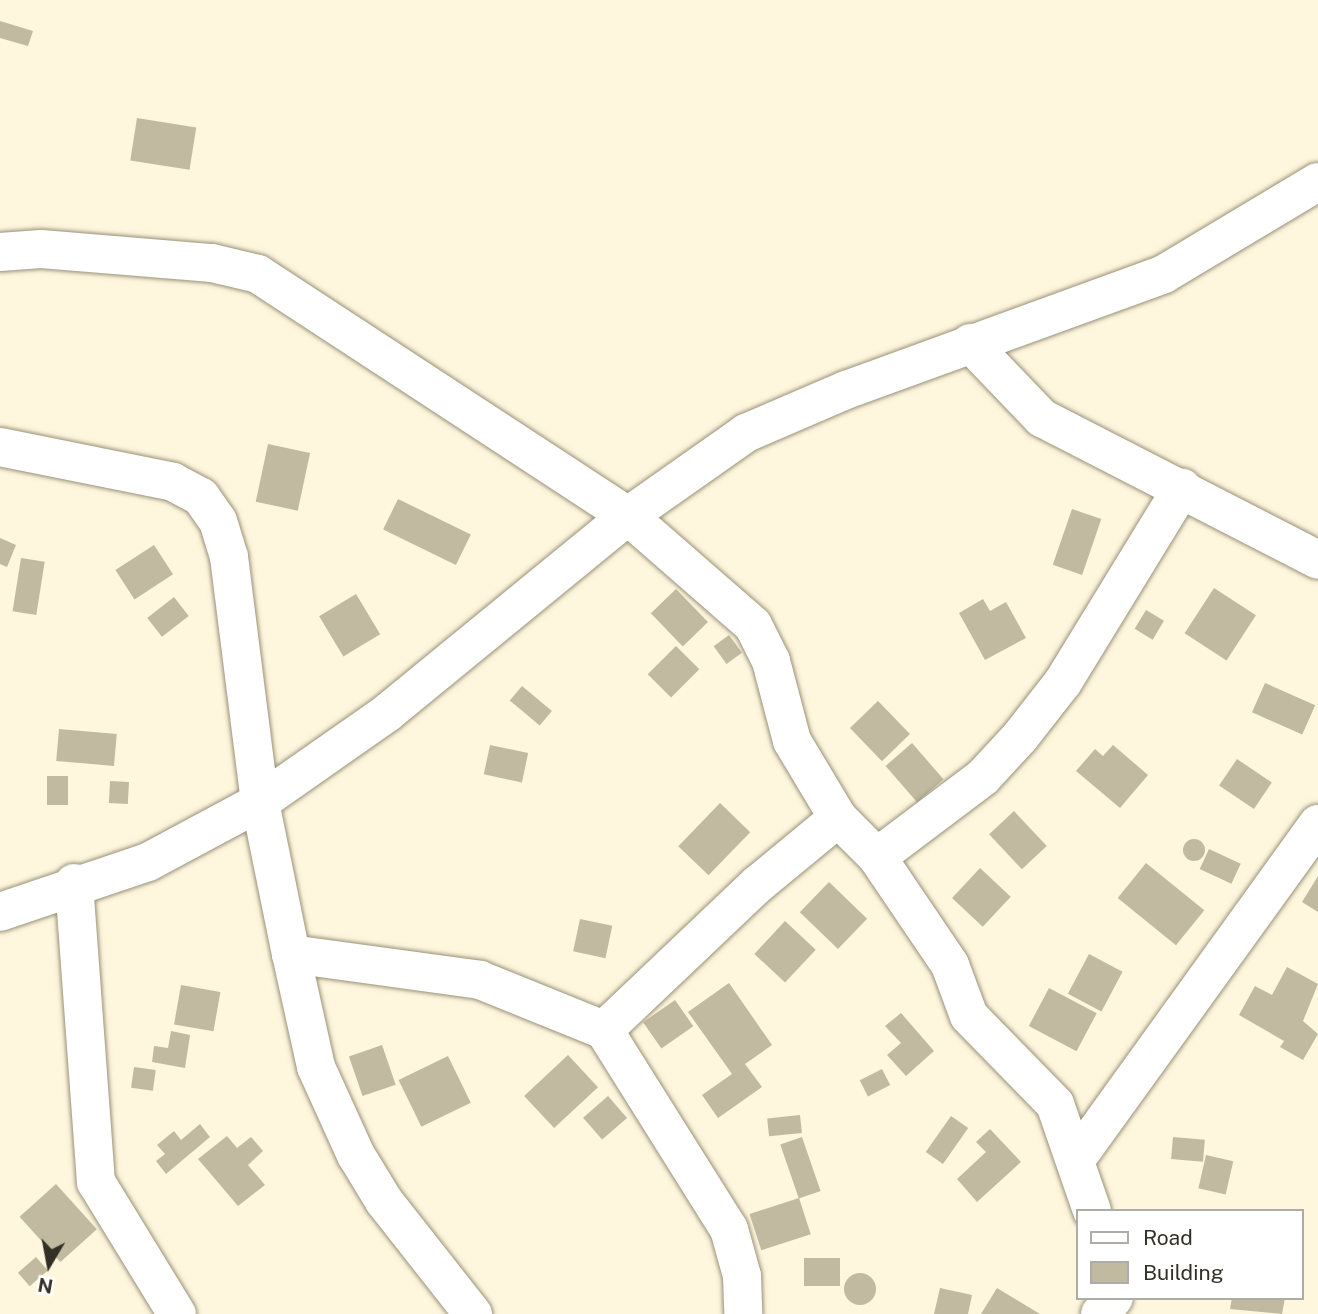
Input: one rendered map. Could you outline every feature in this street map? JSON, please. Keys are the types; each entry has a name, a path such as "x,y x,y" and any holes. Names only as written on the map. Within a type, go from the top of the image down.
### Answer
{"street":[{"path":"0,912 74,883 148,862 260,802 484,639 628,516 746,433 970,343 1075,310 1164,274 1318,182"},
{"path":"0,252 41,248 186,260 258,274 628,516 753,625 771,661 792,741 838,818 877,857 950,965 969,1016 1043,1088 1077,1158 1092,1209"},
{"path":"970,343 1042,418 1318,560"},
{"path":"0,447 173,482 201,497 218,521 229,557 260,802 307,1039 350,1143 371,1183 473,1314"},
{"path":"877,857 983,776 1020,737 1063,682 1182,488"},
{"path":"604,1030 758,884 838,818"},
{"path":"1077,1158 1318,824"},
{"path":"74,883 96,1182 177,1314"},
{"path":"290,954 480,979 604,1030 729,1229 743,1276 743,1314"},
{"path":"1100,1314 1114,1300"},
{"path":"1118,1300 1130,1314"}],"building":[{"path":"0,21 33,31 28,46 0,38"},
{"path":"137,118 196,127 190,170 130,160"},
{"path":"268,444 310,453 298,511 256,502"},
{"path":"398,499 471,535 456,565 383,530"},
{"path":"1072,509 1101,519 1082,575 1053,565"},
{"path":"0,538 16,545 7,567 0,564"},
{"path":"154,545 173,574 134,599 115,570"},
{"path":"21,558 45,562 36,615 13,611"},
{"path":"1214,588 1256,615 1227,661 1185,633"},
{"path":"676,589 708,622 683,646 651,613"},
{"path":"356,594 380,634 343,656 319,616"},
{"path":"174,597 189,616 162,637 147,618"},
{"path":"983,599 990,611 1006,602 1026,638 985,660 959,613"},
{"path":"1146,610 1164,621 1153,640 1135,629"},
{"path":"729,635 742,653 727,664 714,646"},
{"path":"676,646 699,669 671,698 648,674"},
{"path":"1265,683 1315,705 1302,735 1252,712"},
{"path":"522,686 552,711 540,726 510,701"},
{"path":"878,701 910,734 882,761 850,728"},
{"path":"59,729 117,734 114,766 56,761"},
{"path":"912,743 943,779 917,802 886,766"},
{"path":"490,745 528,753 522,782 484,774"},
{"path":"1113,745 1148,775 1120,808 1076,771 1095,749 1103,756"},
{"path":"1237,759 1272,782 1254,809 1219,786"},
{"path":"47,776 68,776 68,805 47,805"},
{"path":"110,781 129,782 128,804 109,803"},
{"path":"720,803 750,832 709,875 678,846"},
{"path":"1014,811 1047,846 1022,869 989,834"},
{"path":"1194,839 1202,842 1205,850 1202,858 1194,861 1186,858 1183,850 1186,842"},
{"path":"1209,849 1241,864 1231,884 1200,869"},
{"path":"1146,863 1204,910 1176,945 1118,898"},
{"path":"980,868 1011,897 983,927 952,898"},
{"path":"1318,876 1318,912 1302,902"},
{"path":"829,882 867,919 838,949 800,912"},
{"path":"580,919 612,926 605,958 573,951"},
{"path":"785,921 816,950 785,983 754,954"},
{"path":"1089,954 1123,972 1101,1012 1068,994"},
{"path":"1287,967 1318,984 1303,1021 1318,1034 1303,1060 1280,1047 1284,1041 1239,1015 1255,986 1272,995"},
{"path":"729,983 772,1045 745,1064 762,1087 718,1118 702,1095 732,1074 688,1012"},
{"path":"181,985 220,992 213,1031 174,1024"},
{"path":"1049,988 1097,1013 1076,1051 1029,1026"},
{"path":"675,1000 693,1026 661,1049 643,1022"},
{"path":"901,1013 934,1051 906,1076 887,1055 901,1043 885,1026"},
{"path":"171,1031 190,1035 185,1068 152,1062 154,1046 168,1048"},
{"path":"382,1045 396,1085 363,1096 349,1056"},
{"path":"568,1055 598,1087 554,1128 524,1096"},
{"path":"448,1056 471,1103 421,1127 399,1080"},
{"path":"134,1067 156,1070 153,1091 131,1088"},
{"path":"882,1069 890,1085 868,1096 860,1080"},
{"path":"608,1096 627,1118 602,1140 583,1118"},
{"path":"800,1115 802,1133 769,1136 767,1118"},
{"path":"951,1116 968,1128 943,1164 926,1152"},
{"path":"200,1124 210,1137 166,1174 156,1161 165,1154 157,1145 174,1131 181,1140"},
{"path":"990,1129 1021,1162 977,1202 957,1179 986,1152 976,1142"},
{"path":"227,1136 237,1148 251,1137 263,1151 248,1165 265,1185 238,1206 198,1159"},
{"path":"802,1137 821,1191 799,1198 780,1144"},
{"path":"1173,1137 1205,1140 1203,1162 1171,1159"},
{"path":"1206,1155 1233,1161 1226,1194 1198,1188"},
{"path":"56,1184 97,1229 60,1262 20,1217"},
{"path":"799,1198 811,1234 761,1250 750,1214"},
{"path":"36,1257 48,1271 30,1286 18,1273"},
{"path":"804,1258 840,1258 840,1286 804,1286"},
{"path":"860,1273 871,1278 876,1289 871,1300 860,1305 849,1300 844,1289 849,1278"},
{"path":"940,1288 972,1295 968,1314 934,1314"},
{"path":"997,1288 1040,1314 981,1314"},
{"path":"1232,1300 1285,1300 1282,1314 1230,1309"}]}
